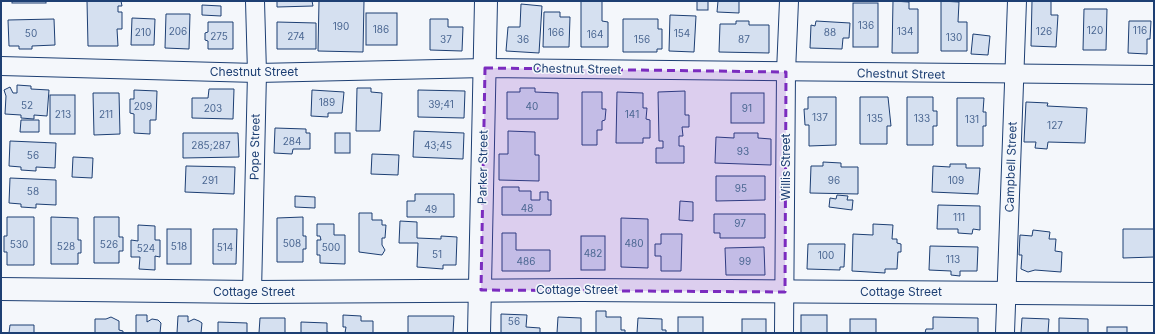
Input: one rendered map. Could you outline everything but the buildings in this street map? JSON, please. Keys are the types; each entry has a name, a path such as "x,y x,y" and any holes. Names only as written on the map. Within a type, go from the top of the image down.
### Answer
{"main road":[{"name":"Parker Street","path":"479,333 486,1"},
{"name":"Cottage Street","path":"1,290 252,292 481,290 1154,294"}],"street":[{"name":"Pope Street","path":"252,292 257,73 255,1"},
{"name":"Willis Street","path":"784,333 786,72 789,1"},
{"name":"Campbell Street","path":"1004,333 1017,1"},
{"name":"Chestnut Street","path":"1,66 257,73 485,68 1014,75 1154,75"}],"highlighted area":[{"path":"485,68 786,72 785,292 481,290"}]}
